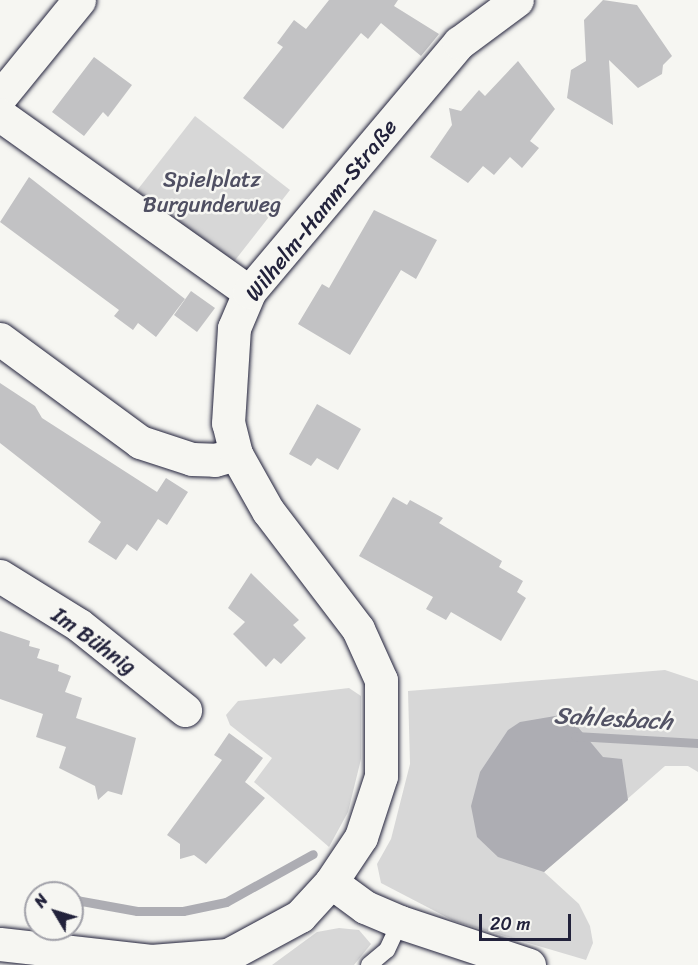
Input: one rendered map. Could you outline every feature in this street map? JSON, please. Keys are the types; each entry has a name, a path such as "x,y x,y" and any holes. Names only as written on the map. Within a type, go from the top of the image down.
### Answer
{"street":[{"path":"0,97 79,0"},
{"name":"Wilhelm-Hamm-Straße","path":"0,944 151,961 228,955 300,916 331,882 361,837 381,776 381,680 358,629 268,511 236,454 228,423 228,393 234,328 249,292 459,44 517,0"},
{"path":"0,115 249,292"},
{"path":"0,339 140,442 192,459 215,460 236,454"},
{"name":"Im Bühnig","path":"0,576 79,625 185,710"},
{"path":"331,882 365,907 400,922 529,965"}],"lane":[{"path":"369,965 387,950 400,922"}],"green space":[{"name":"Spielplatz Burgunderweg","path":"195,116 290,190 229,268 135,193"},
{"path":"665,670 698,681 698,772 688,766 665,766 544,872 579,904 590,926 593,943 586,960 454,921 381,883 377,864 391,839 410,764 408,691"},
{"path":"349,688 361,696 361,759 348,812 329,847 254,782 272,758 230,725 226,715 238,701"},
{"path":"339,928 359,930 371,944 354,965 272,965 317,932"}],"shaded area":[{"path":"567,714 603,757 622,759 628,800 544,872 498,857 477,837 471,806 480,772 508,730 520,722"}],"building":[{"path":"329,0 398,0 394,6 439,34 421,56 381,23 368,39 361,33 283,129 243,98 283,47 277,43 294,20 306,29"},
{"path":"603,0 637,5 672,56 663,65 662,74 638,88 609,60 613,125 567,98 571,70 586,61 584,20"},
{"path":"94,57 132,85 108,117 103,112 84,136 52,112"},
{"path":"518,61 555,109 530,141 539,148 522,168 510,157 494,175 483,166 468,183 430,157 452,125 449,108 461,111 479,90 485,96"},
{"path":"29,177 185,299 156,337 138,323 133,330 114,316 119,310 0,222"},
{"path":"374,210 437,240 416,279 401,270 350,355 298,324 322,284 329,288"},
{"path":"191,291 215,308 197,332 174,315"},
{"path":"0,383 35,406 42,418 157,492 166,478 188,492 167,525 158,519 137,551 127,544 116,560 88,542 101,522 0,443"},
{"path":"317,404 361,429 338,470 317,458 311,466 289,454"},
{"path":"393,497 407,505 410,500 443,518 439,523 502,561 499,567 523,581 517,592 526,598 501,641 451,612 446,620 426,609 433,597 359,556"},
{"path":"251,573 299,620 293,625 306,638 281,664 274,658 266,667 233,634 245,622 228,608"},
{"path":"0,631 30,641 29,646 40,649 37,658 59,665 58,671 71,676 65,692 82,698 76,718 136,738 122,795 108,791 98,800 95,786 59,768 66,747 36,737 43,714 0,699"},
{"path":"229,733 263,758 245,782 265,798 206,864 194,855 180,859 180,844 167,835 222,760 214,755"}],"waterway":[{"name":"Sahlesbach","path":"575,736 698,743"},
{"name":"Sahlesbach","path":"84,901 137,911 183,911 226,902 313,854"}]}
